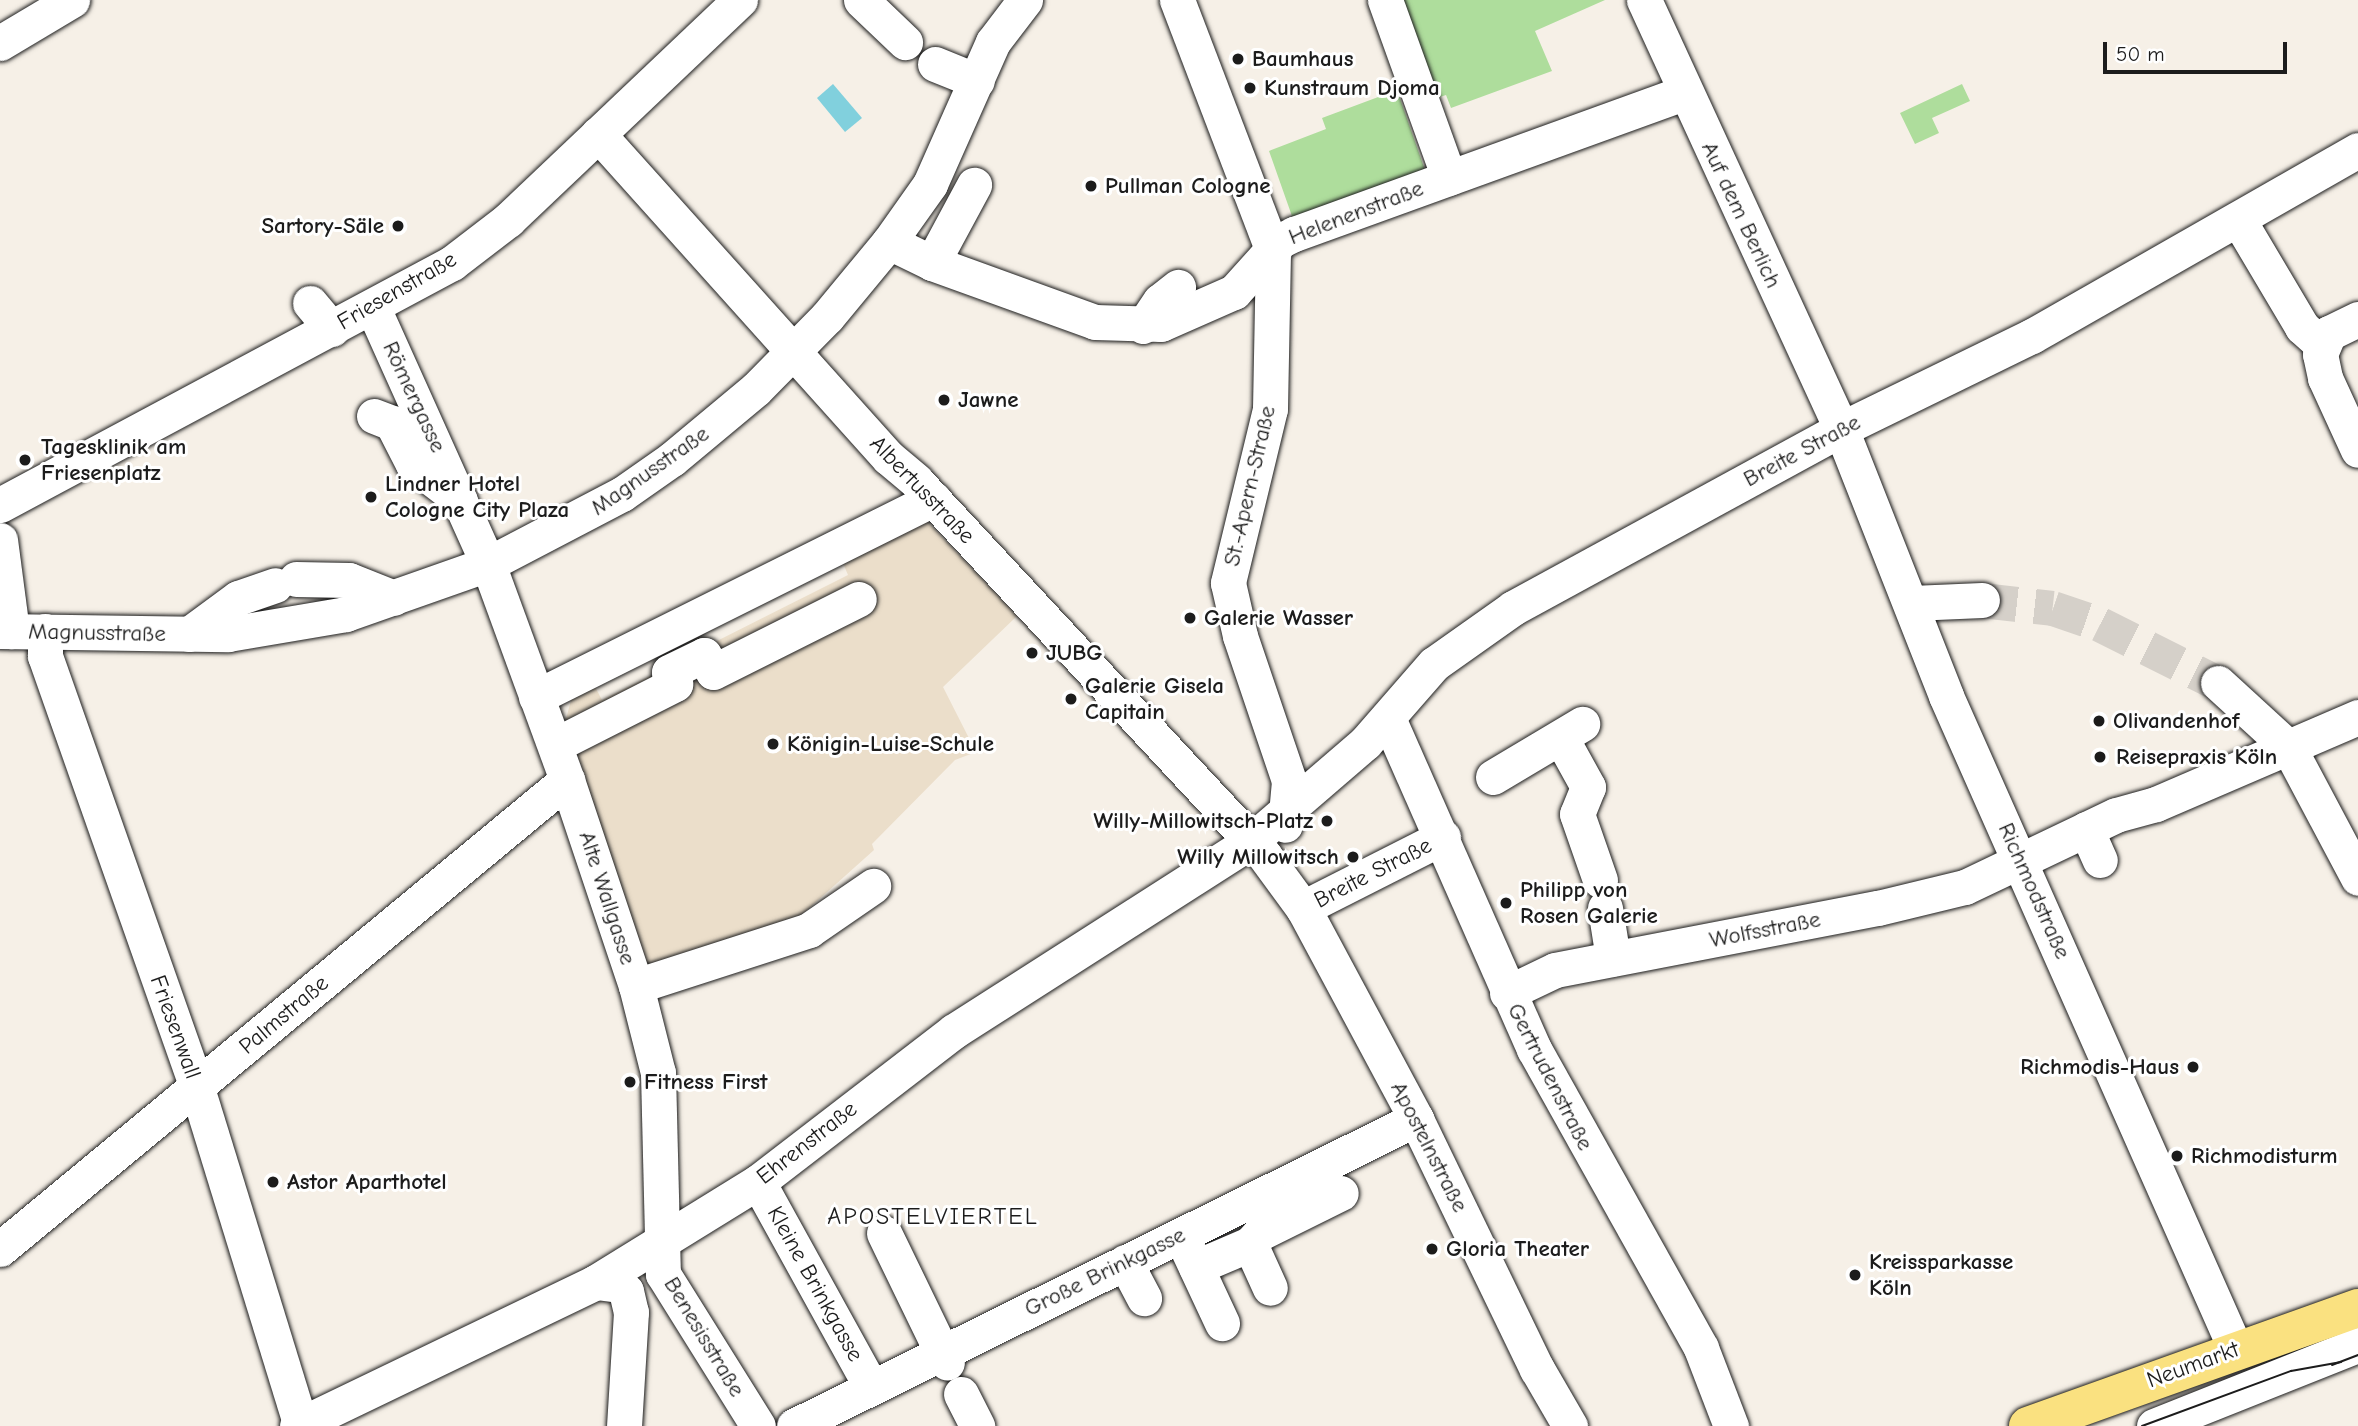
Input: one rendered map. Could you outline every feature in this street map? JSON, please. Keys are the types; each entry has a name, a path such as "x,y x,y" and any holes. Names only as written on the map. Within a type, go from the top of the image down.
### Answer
{"main road":[{"name":"Neumarkt","path":"2028,1426 2358,1308"}],"street":[{"path":"0,43 72,0"},
{"name":"Friesenstraße","path":"0,505 321,316 373,308 452,263 508,220 740,0"},
{"path":"861,0 905,42"},
{"name":"Magnusstraße","path":"993,42 997,0"},
{"name":"Magnusstraße","path":"19,631 188,634 309,621 394,598 488,564 582,518 672,460 796,350 889,242 930,184 993,42 1024,0"},
{"name":"St.-Apern-Straße","path":"1177,0 1273,252 1270,409 1228,583 1240,636 1289,781 1288,811"},
{"path":"1385,0 1449,178"},
{"name":"Auf dem Berlich","path":"1644,0 1684,93 1841,429"},
{"path":"935,64 977,80"},
{"name":"Helenenstraße","path":"889,242 932,263 1095,322 1143,326 1180,318 1234,292 1273,252 1280,241 1294,234 1684,93"},
{"name":"Albertusstraße","path":"598,134 796,350 890,458 931,497 1251,841"},
{"name":"Breite Straße","path":"1288,811 1388,718 1434,664 1513,608 1841,429 2032,335 2358,150"},
{"path":"932,263 974,185"},
{"path":"2238,219 2302,327 2322,345"},
{"path":"1143,326 1160,302 1178,287"},
{"name":"Römergasse","path":"373,308 488,564"},
{"path":"2358,319 2329,333 2322,345 2321,366 2358,450"},
{"path":"374,416 397,428 417,468 460,500"},
{"name":"Richmodstraße","path":"1841,429 1910,555 1912,603 1946,696 2022,860 2236,1350"},
{"path":"859,509 931,497"},
{"path":"537,697 931,497"},
{"name":"Friesenwall","path":"0,540 19,631 45,656 197,1088 300,1425"},
{"name":"Alte Wallgasse","path":"488,564 568,780 636,985 658,1073 663,1259"},
{"path":"1912,603 1938,590 1947,576"},
{"path":"188,634 238,598 285,582 349,580 394,598"},
{"path":"555,745 675,684 669,672 704,655 713,672 859,599"},
{"path":"1912,603 1982,600"},
{"path":"2218,683 2289,748 2358,878"},
{"name":"Gertrudenstraße","path":"1388,718 1434,841 1517,987 1588,1151 1701,1348 1731,1426"},
{"name":"Wolfsstraße","path":"1517,987 1555,970 1847,905 1965,887 2022,860 2093,844 2289,748 2358,718"},
{"path":"1493,777 1571,731 1588,787 1577,814 1603,894 1613,958"},
{"name":"Palmstraße","path":"0,1249 568,780"},
{"path":"1393,787 1434,841"},
{"name":"Ehrenstraße","path":"300,1425 611,1286 663,1259 954,1031 1251,841 1288,811"},
{"name":"Apostelnstraße","path":"1288,811 1283,832 1303,908"},
{"name":"Apostelnstraße","path":"1251,841 1303,908 1416,1119 1525,1375 1570,1426"},
{"name":"Breite Straße","path":"1303,908 1434,841"},
{"path":"636,985 809,930 873,886"},
{"name":"Große Brinkgasse","path":"794,1426 871,1387 1000,1337 1125,1262 1416,1119"},
{"name":"Kleine Brinkgasse","path":"758,1182 871,1387"},
{"path":"1196,1267 1250,1244 1260,1233 1341,1193"},
{"path":"884,1233 944,1358"},
{"path":"1181,1235 1222,1323"},
{"path":"1250,1244 1270,1288"},
{"name":"Benesisstraße","path":"663,1259 758,1426"},
{"path":"1125,1262 1144,1298"},
{"path":"611,1286 631,1312 617,1418"},
{"path":"2273,1337 2306,1351 2358,1345"},
{"path":"2154,1426 2358,1345"},
{"path":"961,1394 976,1426"}],"shaded area":[{"name":"Königin-Luise-Schule","path":"921,515 1017,616 943,687 976,752 955,760 872,844 874,850 797,919 646,968 566,719 573,693 593,683 602,700 666,668 657,649 696,630 705,647 848,575 840,556"}],"green space":[{"path":"1398,0 1605,0 1535,31 1552,71 1451,108 1446,95 1434,99"},
{"path":"1962,84 1970,101 1932,118 1939,133 1915,144 1900,113"},
{"path":"1397,90 1426,173 1293,219 1269,151 1326,129 1322,118"}],"water":[{"path":"833,84 862,118 845,132 817,98"}],"tunnel":[{"path":"1982,600 2053,608 2100,624 2218,683"}],"tram line":[{"path":"2332,1365 2358,1355"},
{"path":"2142,1426 2291,1371 2341,1362"}],"place":[{"name":"Baumhaus","path":"1238,59"},
{"name":"Kunstraum Djoma","path":"1250,88"},
{"name":"Pullman Cologne","path":"1091,186"},
{"name":"Sartory-Säle","path":"398,226"},
{"name":"Jawne","path":"944,400"},
{"name":"Tagesklinik am Friesenplatz","path":"25,460"},
{"name":"Lindner Hotel Cologne City Plaza","path":"371,497"},
{"name":"Galerie Wasser","path":"1190,618"},
{"name":"JUBG","path":"1032,653"},
{"name":"Galerie Gisela Capitain","path":"1071,699"},
{"name":"Olivandenhof","path":"2099,721"},
{"name":"Königin-Luise-Schule","path":"773,744"},
{"name":"Reisepraxis Köln","path":"2100,757"},
{"name":"Willy-Millowitsch-Platz","path":"1327,821"},
{"name":"Willy Millowitsch","path":"1353,857"},
{"name":"Philipp von Rosen Galerie","path":"1506,903"},
{"name":"Richmodis-Haus","path":"2193,1067"},
{"name":"Fitness First","path":"630,1082"},
{"name":"Richmodisturm","path":"2177,1156"},
{"name":"Astor Aparthotel","path":"273,1182"},
{"name":"Gloria Theater","path":"1432,1249"},
{"name":"Kreissparkasse Köln","path":"1855,1275"}],"district":[{"name":"APOSTELVIERTEL","path":"933,1217"}]}
